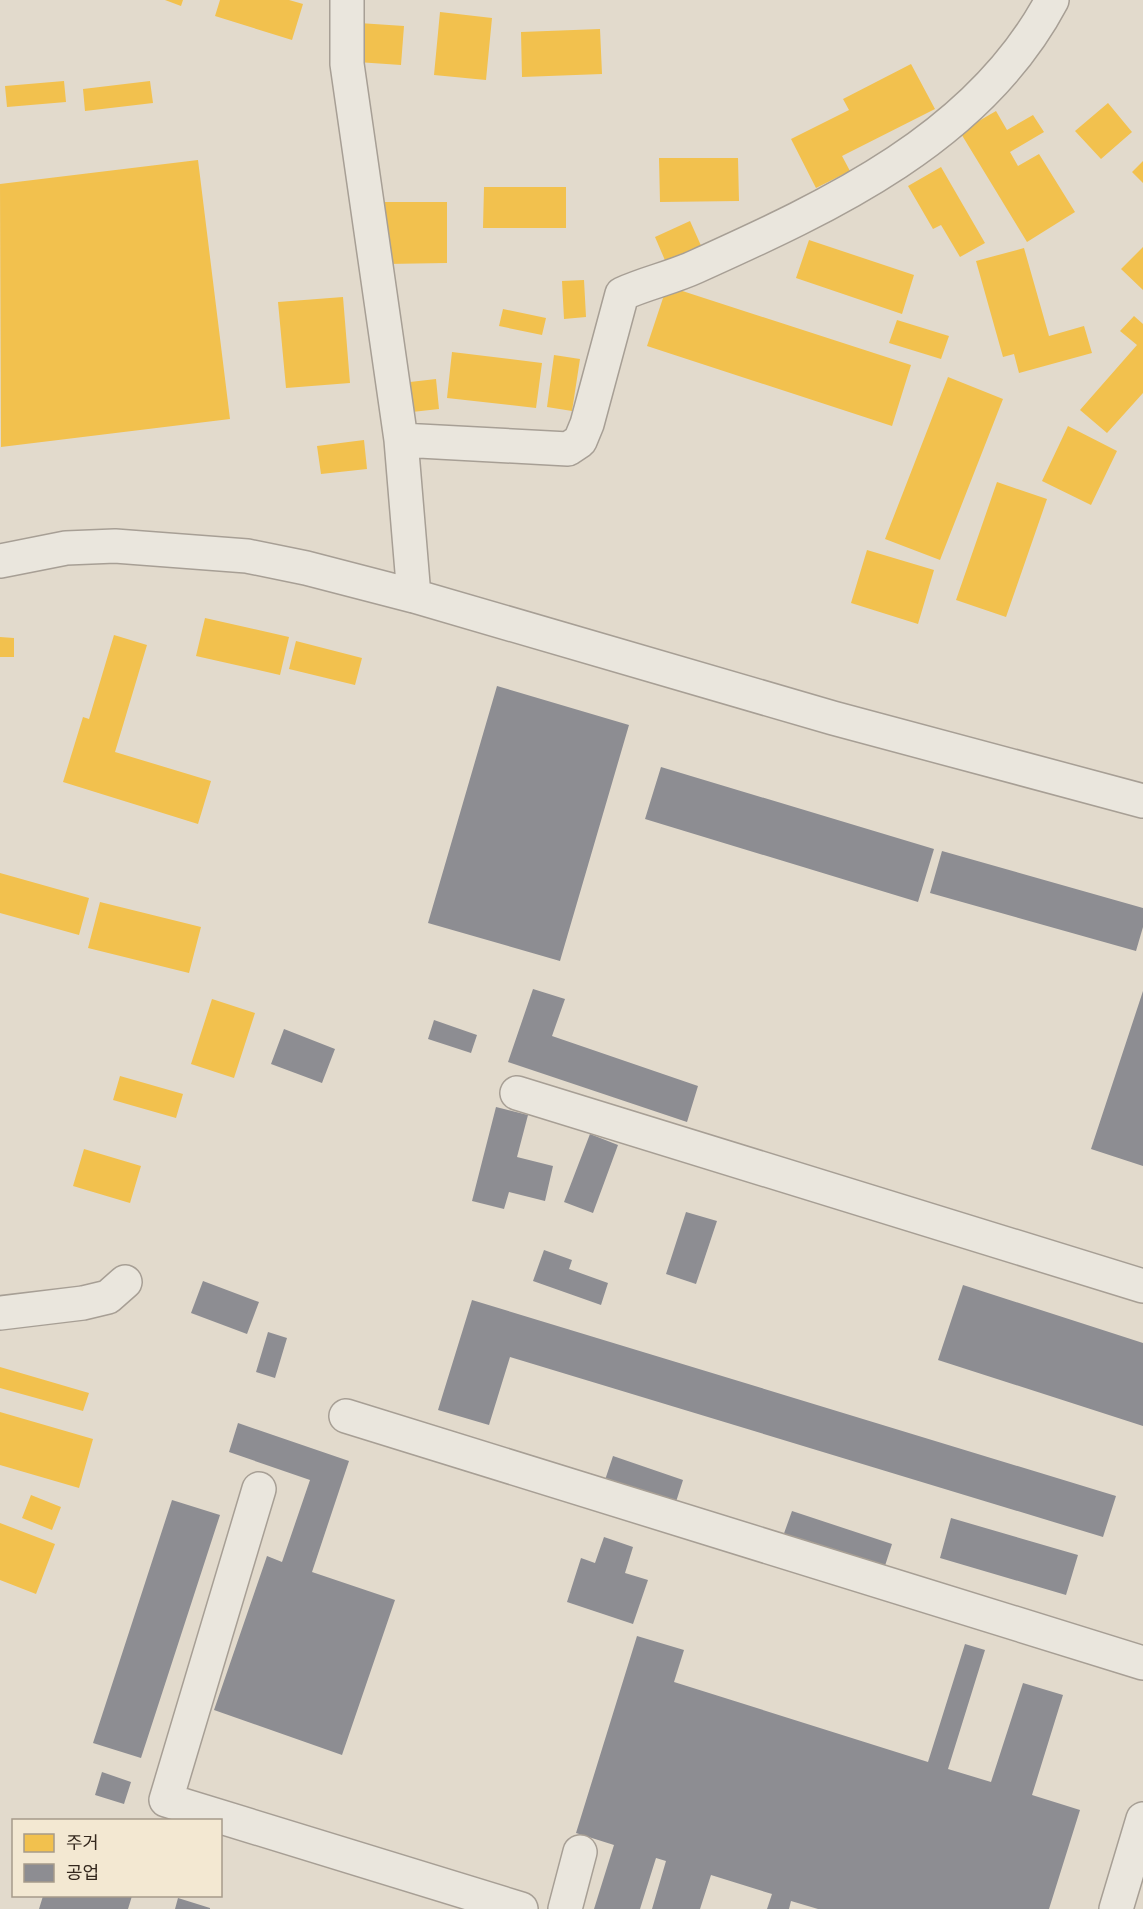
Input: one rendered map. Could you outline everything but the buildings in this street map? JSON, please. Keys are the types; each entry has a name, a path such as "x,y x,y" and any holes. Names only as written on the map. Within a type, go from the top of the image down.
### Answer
{"street":[{"path":"347,0 346,64 401,440 414,596"},
{"path":"401,440 568,449 580,441 587,424 622,294 692,268 809,214 875,177 971,107 1009,66 1037,27 1052,0"},
{"path":"0,561 66,548 170,548 247,556 414,596 834,718 1143,801"},
{"path":"517,1093 1143,1286"},
{"path":"0,1313 83,1303 108,1297 125,1282"},
{"path":"346,1416 1143,1663"},
{"path":"259,1489 166,1800 521,1909"},
{"path":"1116,1909 1143,1819"},
{"path":"565,1909 580,1852"}]}
